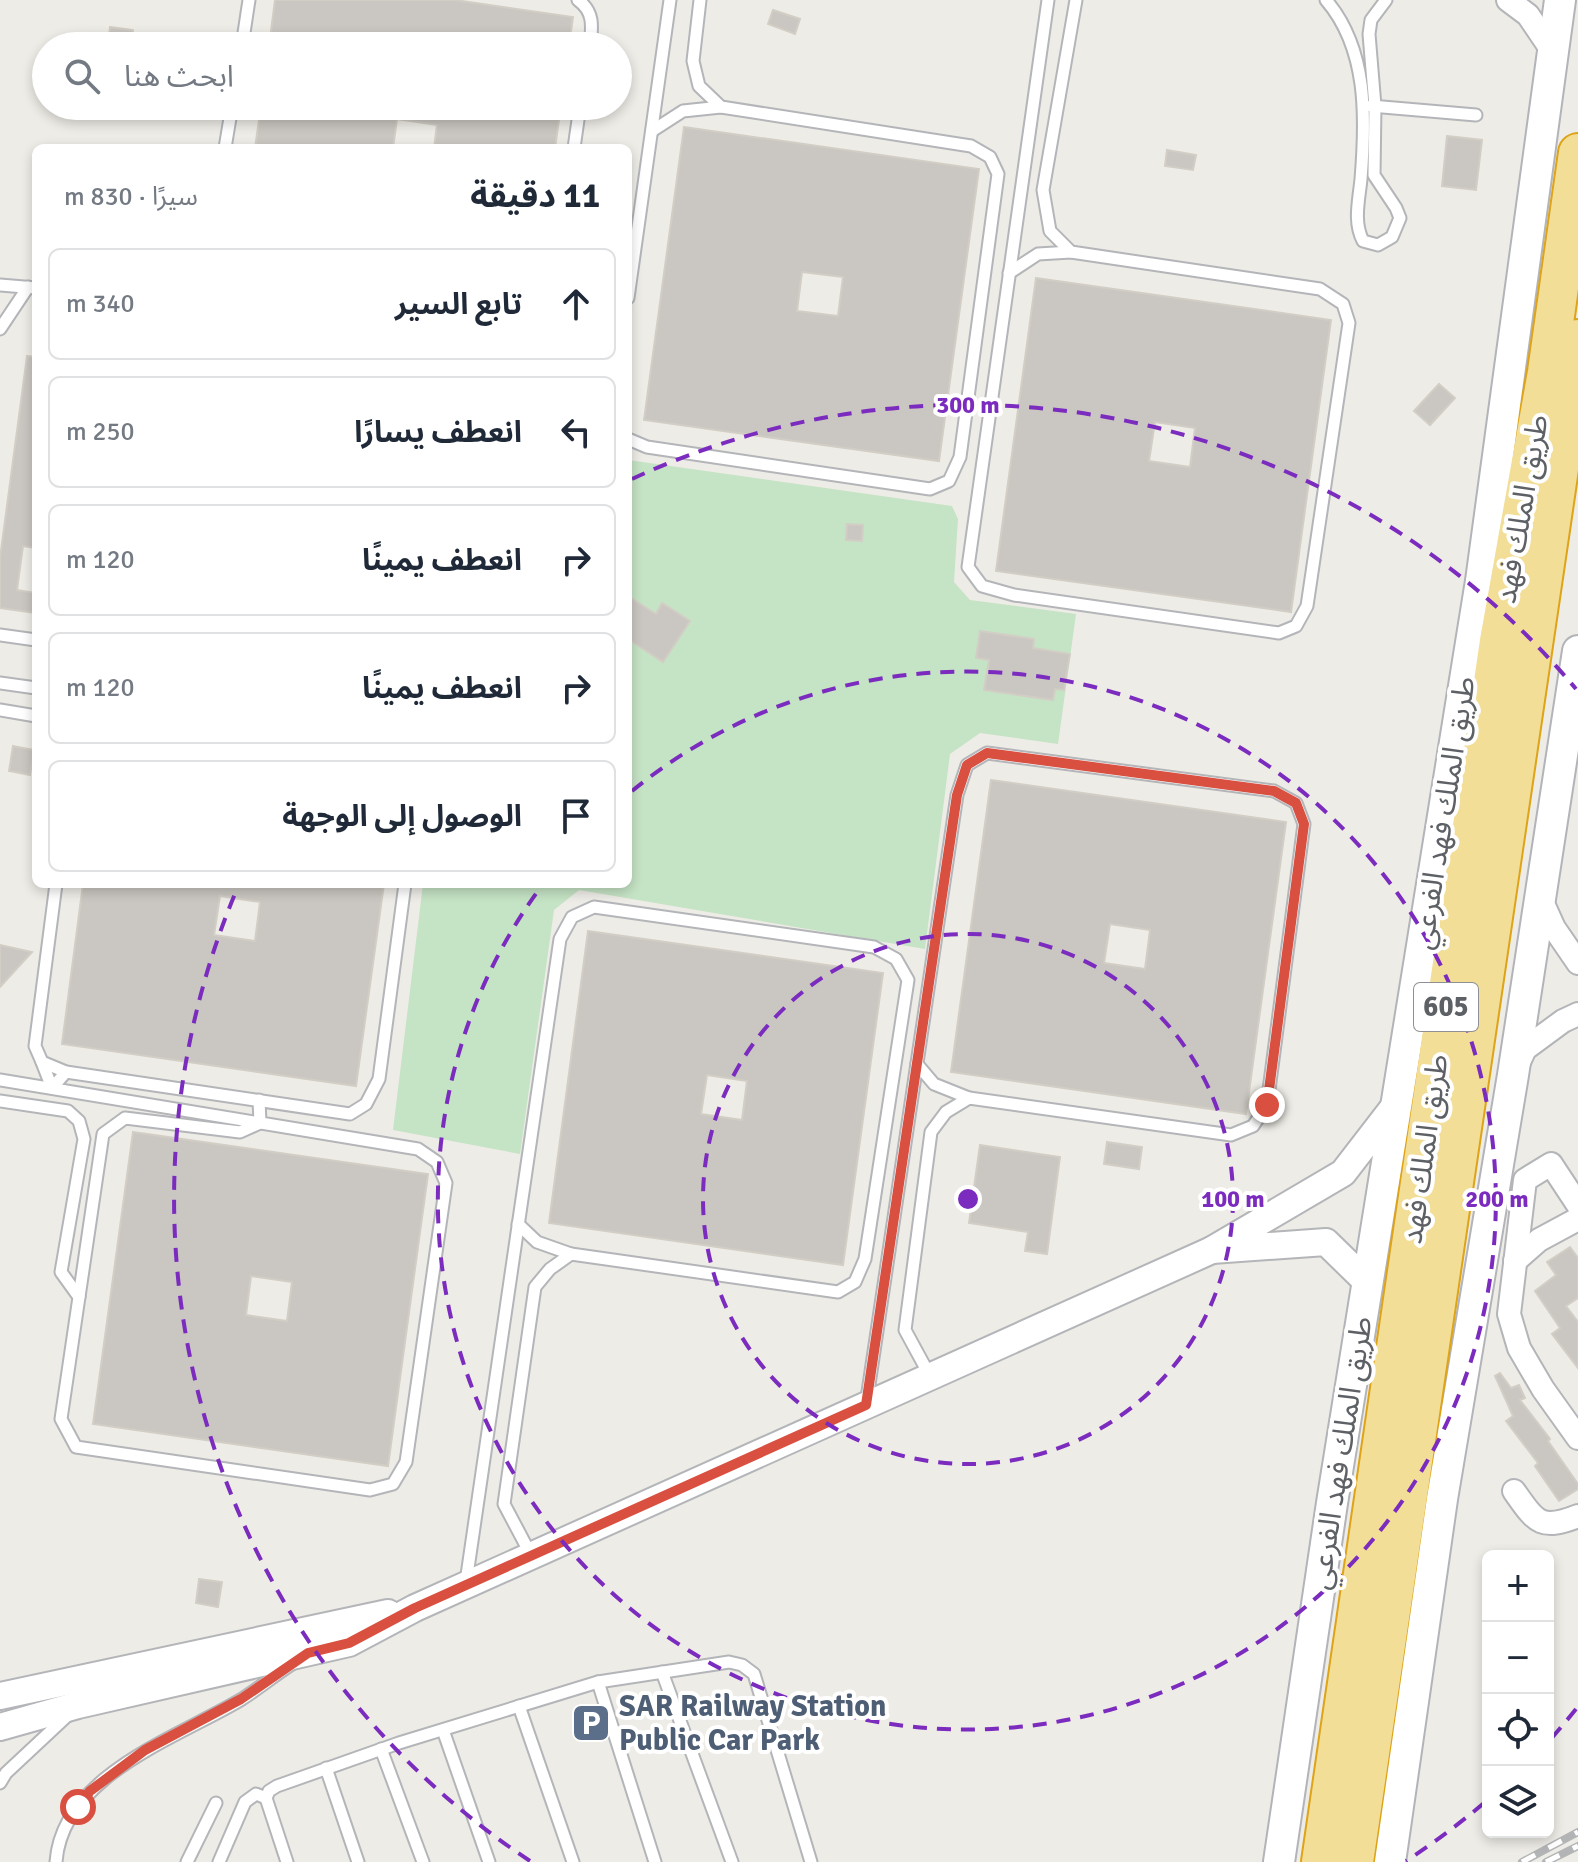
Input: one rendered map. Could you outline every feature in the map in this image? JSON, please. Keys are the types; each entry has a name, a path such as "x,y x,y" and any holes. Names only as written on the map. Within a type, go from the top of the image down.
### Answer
{"highway":[{"name":"طريق الملك فهد","path":"1321,1862 1499,641 1547,372 1578,153"},
{"name":"طريق الملك فهد","path":"1354,1862 1578,339"}],"main road":[{"name":"طريق الملك فهد الفرعي","path":"1279,1862 1332,1503 1481,581 1560,0"},
{"path":"1390,1862 1442,1499 1513,1075 1578,651"}],"street":[{"path":"1508,0 1528,15 1553,52"},
{"path":"1540,897 1554,928 1578,963"},
{"path":"1513,1075 1525,1049 1563,1021 1578,1014"},
{"path":"0,1727 78,1705 349,1643 415,1608 1212,1250 1343,1173 1397,1103"},
{"path":"1578,1205 1551,1164 1525,1180 1509,1314 1519,1348 1543,1389 1578,1438"},
{"path":"1515,1261 1539,1240 1578,1219"},
{"path":"1212,1250 1326,1242 1368,1283"},
{"path":"1514,1491 1534,1519 1544,1524 1561,1523 1578,1516"},
{"path":"0,1696 415,1608"}],"lane":[{"path":"244,32 249,0"},
{"path":"578,0 586,5 593,24 592,32"},
{"path":"632,270 670,0"},
{"path":"700,0 693,61 699,86 721,107"},
{"path":"1009,273 1038,254 1071,252 1320,289 1343,304 1349,323 1307,606 1296,626 1279,633 1014,595 982,586 968,567 1009,273 1048,0"},
{"path":"1071,252 1050,231 1043,190 1076,0"},
{"path":"1326,0 1347,28 1369,106"},
{"path":"1368,175 1396,208 1400,218 1392,237 1378,245 1363,241 1357,221 1368,175 1369,34 1371,20 1386,0"},
{"path":"1369,106 1476,115"},
{"path":"632,441 647,447 930,489 949,481 960,457 998,174 990,157 971,146 721,107 683,111 652,131"},
{"path":"226,144 230,120"},
{"path":"575,144 578,120"},
{"path":"0,285 32,288"},
{"path":"0,329 32,288"},
{"path":"0,635 32,639"},
{"path":"0,683 32,687"},
{"path":"0,710 32,715"},
{"path":"866,1405 957,795 967,765 987,753 1274,791 1296,803 1304,824 1267,1105 1253,1126 1231,1135 969,1098 934,1084 917,1064"},
{"path":"55,888 35,1046 52,1088 66,1072"},
{"path":"42,1062 66,1072 350,1114 366,1104 379,1079 404,888"},
{"path":"466,1585 518,1224 560,939 572,917 594,907 874,947 896,959 908,980 865,1259 855,1282 838,1292 571,1254 537,1242 518,1224"},
{"path":"0,1080 418,1149 437,1162 446,1183 406,1462 393,1484 370,1490 76,1447 61,1419 103,1134 125,1118 240,1132 260,1123"},
{"path":"930,1376 905,1330 931,1132 946,1112 969,1098"},
{"path":"259,1100 260,1123"},
{"path":"0,1101 68,1111 79,1121 84,1139 61,1272 79,1297"},
{"path":"531,1556 504,1504 535,1287 550,1269 571,1254"},
{"path":"56,1862 66,1829 90,1791 145,1750 241,1699 308,1653"},
{"path":"287,1862 266,1798 269,1791 277,1786 381,1749 598,1682 729,1662 742,1665 754,1674 811,1862"},
{"path":"662,1672 732,1862"},
{"path":"598,1682 655,1862"},
{"path":"0,1783 6,1773 78,1705"},
{"path":"519,1706 573,1862"},
{"path":"443,1730 489,1862"},
{"path":"381,1749 423,1862"},
{"path":"326,1768 358,1862"},
{"path":"219,1862 245,1802 256,1794 266,1798"},
{"path":"187,1862 216,1803"}],"green space":[{"path":"632,461 952,506 958,519 954,582 970,600 1076,614 1058,744 980,733 950,754 925,949 579,890 554,910 520,1154 393,1130 423,888 632,888"}],"building":[{"path":"275,0 455,0 573,17 571,32 271,32"},
{"path":"773,10 800,19 795,34 768,24"},
{"path":"110,27 133,30 133,32 109,32"},
{"path":"259,120 397,120 394,144 256,144"},
{"path":"404,120 559,120 556,144 435,144 437,125"},
{"path":"684,127 979,169 939,461 644,420","holes":["802,272 843,277 838,316 797,311"]},
{"path":"1447,136 1482,140 1476,190 1442,186"},
{"path":"1167,150 1196,155 1193,170 1165,166"},
{"path":"1036,278 1331,320 1291,612 996,571","holes":["1155,422 1195,428 1190,467 1149,461"]},
{"path":"27,356 32,357 32,547 23,546 17,590 32,592 32,612 0,608 0,558"},
{"path":"1439,384 1455,398 1430,425 1414,411"},
{"path":"847,524 863,525 862,541 846,540"},
{"path":"632,599 656,614 662,603 690,621 663,662 632,642"},
{"path":"980,631 1034,639 1033,648 1070,654 1064,690 1055,689 1053,700 984,690 989,660 976,658"},
{"path":"13,746 32,750 30,775 9,771"},
{"path":"991,780 1286,822 1246,1114 951,1072","holes":["1110,924 1150,930 1145,969 1104,963"]},
{"path":"82,888 383,888 356,1086 62,1044","holes":["220,896 260,902 255,941 214,935"]},
{"path":"588,931 883,973 843,1265 549,1223","holes":["707,1075 747,1081 742,1120 701,1114"]},
{"path":"0,945 32,952 0,987"},
{"path":"133,1132 428,1174 388,1466 93,1424","holes":["251,1276 292,1282 287,1321 246,1315"]},
{"path":"1107,1142 1142,1147 1139,1169 1104,1164"},
{"path":"980,1145 1060,1157 1047,1254 1025,1251 1028,1232 969,1223"},
{"path":"1570,1247 1578,1258 1578,1298 1566,1306 1578,1322 1578,1368 1552,1334 1560,1328 1535,1291 1556,1275 1547,1262"},
{"path":"1500,1373 1511,1388 1519,1385 1525,1398 1520,1400 1550,1439 1548,1441 1578,1484 1578,1489 1559,1501 1535,1466 1538,1463 1506,1421 1513,1416 1495,1376"},
{"path":"199,1579 222,1582 218,1607 196,1603"}],"railway":[{"path":"1522,1862 1578,1832"},
{"path":"1546,1862 1578,1846"}],"place":[{"name":"SAR Railway Station Public Car Park","path":"591,1723"}],"route":[{"path":"78,1807 90,1791 145,1750 241,1699 308,1653 349,1643 415,1608 866,1405 957,795 967,765 987,753 1274,791 1296,803 1304,824 1267,1105"}]}
